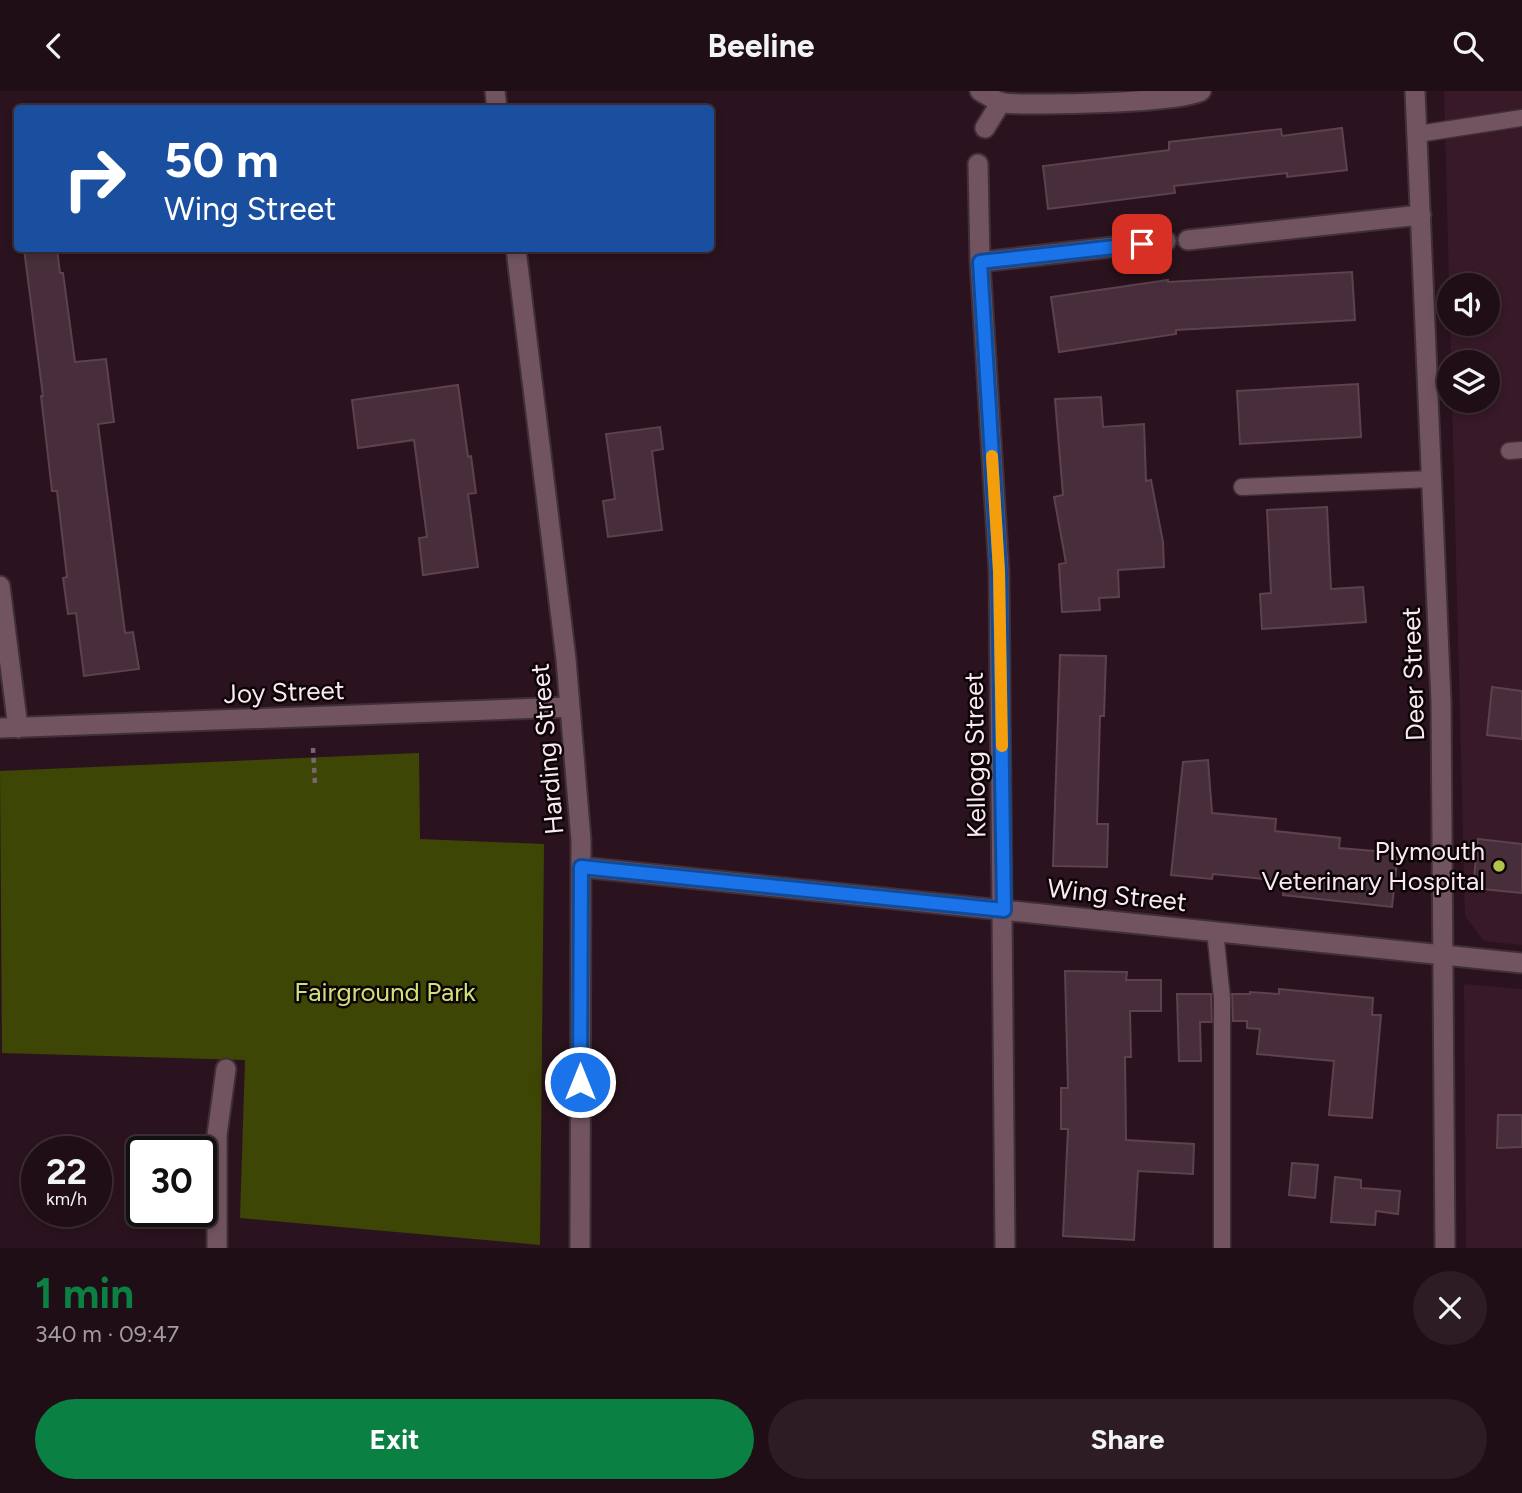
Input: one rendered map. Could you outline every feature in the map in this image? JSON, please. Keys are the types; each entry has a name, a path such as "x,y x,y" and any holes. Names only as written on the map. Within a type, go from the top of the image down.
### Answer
{"street":[{"path":"980,91 1001,103 1176,99 1201,91"},
{"name":"Deer Street","path":"1415,95 1441,702 1446,1248"},
{"path":"985,128 1001,103"},
{"name":"Kellogg Street","path":"978,164 980,262 999,571 1005,1248"},
{"path":"1188,240 1421,215"},
{"path":"980,262 1166,241"},
{"name":"Harding Street","path":"516,252 570,707 581,840 580,1248"},
{"path":"0,586 9,728"},
{"name":"Joy Street","path":"9,728 570,707"},
{"name":"Wing Street","path":"581,867 1522,963"},
{"path":"217,1248 218,1135 226,1069"}],"lane":[{"path":"1418,134 1522,118"},
{"path":"1242,487 1432,479"},
{"path":"1215,931 1222,998 1222,1248"}],"path":[{"path":"313,748 315,784"}],"shaded area":[{"path":"1444,91 1522,91 1522,945 1484,941 1465,916 1452,413 1500,413 1500,350 1451,350 1450,336 1500,336 1500,273 1449,273"},
{"path":"1464,984 1522,989 1522,1248 1466,1248"}],"green space":[{"name":"Fairground Park","path":"419,753 420,839 544,844 540,1245 240,1218 245,1060 2,1053 0,771"}],"building":[{"path":"1342,128 1347,170 1287,177 1287,173 1174,186 1175,193 1048,209 1043,166 1169,150 1169,142 1281,129 1282,136"},
{"path":"24,252 57,252 60,273 63,273 75,362 106,359 114,422 98,424 125,633 133,632 139,669 84,676 76,613 68,614 63,578 67,577 57,491 52,491"},
{"path":"1352,272 1355,320 1176,330 1176,334 1059,352 1051,297 1168,280"},
{"path":"1358,384 1361,437 1240,444 1237,391"},
{"path":"458,385 476,493 468,494 478,567 423,575 419,538 427,537 414,440 358,448 352,400"},
{"path":"1101,397 1103,427 1144,424 1146,481 1151,480 1163,542 1164,567 1118,570 1119,597 1099,598 1100,610 1062,612 1059,564 1066,563 1054,497 1063,495 1055,399"},
{"path":"660,427 663,449 652,451 662,530 608,537 603,501 615,499 606,434"},
{"path":"1327,507 1331,589 1363,587 1366,622 1262,629 1260,594 1271,593 1267,510"},
{"path":"1060,655 1106,656 1104,716 1100,716 1097,824 1108,824 1107,867 1053,866"},
{"path":"1492,687 1522,691 1522,739 1487,735"},
{"path":"1208,760 1212,813 1276,819 1275,831 1340,838 1339,848 1398,853 1392,907 1283,895 1285,881 1213,874 1212,879 1171,875 1183,762"},
{"name":"Plymouth Veterinary Hospital","path":"1478,839 1522,844 1522,893 1473,888"},
{"path":"1065,971 1127,972 1126,980 1161,980 1161,1011 1130,1011 1131,1057 1125,1057 1126,1140 1194,1144 1193,1174 1138,1171 1134,1240 1063,1236 1068,1129 1061,1129 1061,1088 1068,1088"},
{"path":"1279,989 1373,998 1372,1015 1381,1015 1372,1118 1329,1115 1334,1061 1257,1054 1260,1029 1247,1028 1247,1021 1233,1021 1232,994 1279,994"},
{"path":"1177,994 1211,994 1212,1022 1200,1022 1201,1061 1179,1061"},
{"path":"1498,1115 1522,1115 1522,1147 1497,1148"},
{"path":"1292,1163 1318,1165 1315,1198 1289,1195"},
{"path":"1335,1177 1361,1180 1361,1188 1400,1191 1398,1214 1376,1211 1375,1225 1331,1222"}],"slow traffic":[{"path":"992,456 999,571 1002,746"}],"place":[{"name":"Plymouth Veterinary Hospital","path":"1499,866"}],"route":[{"path":"580,1082 581,867 1004,910 999,571 980,262 1142,244"}]}
